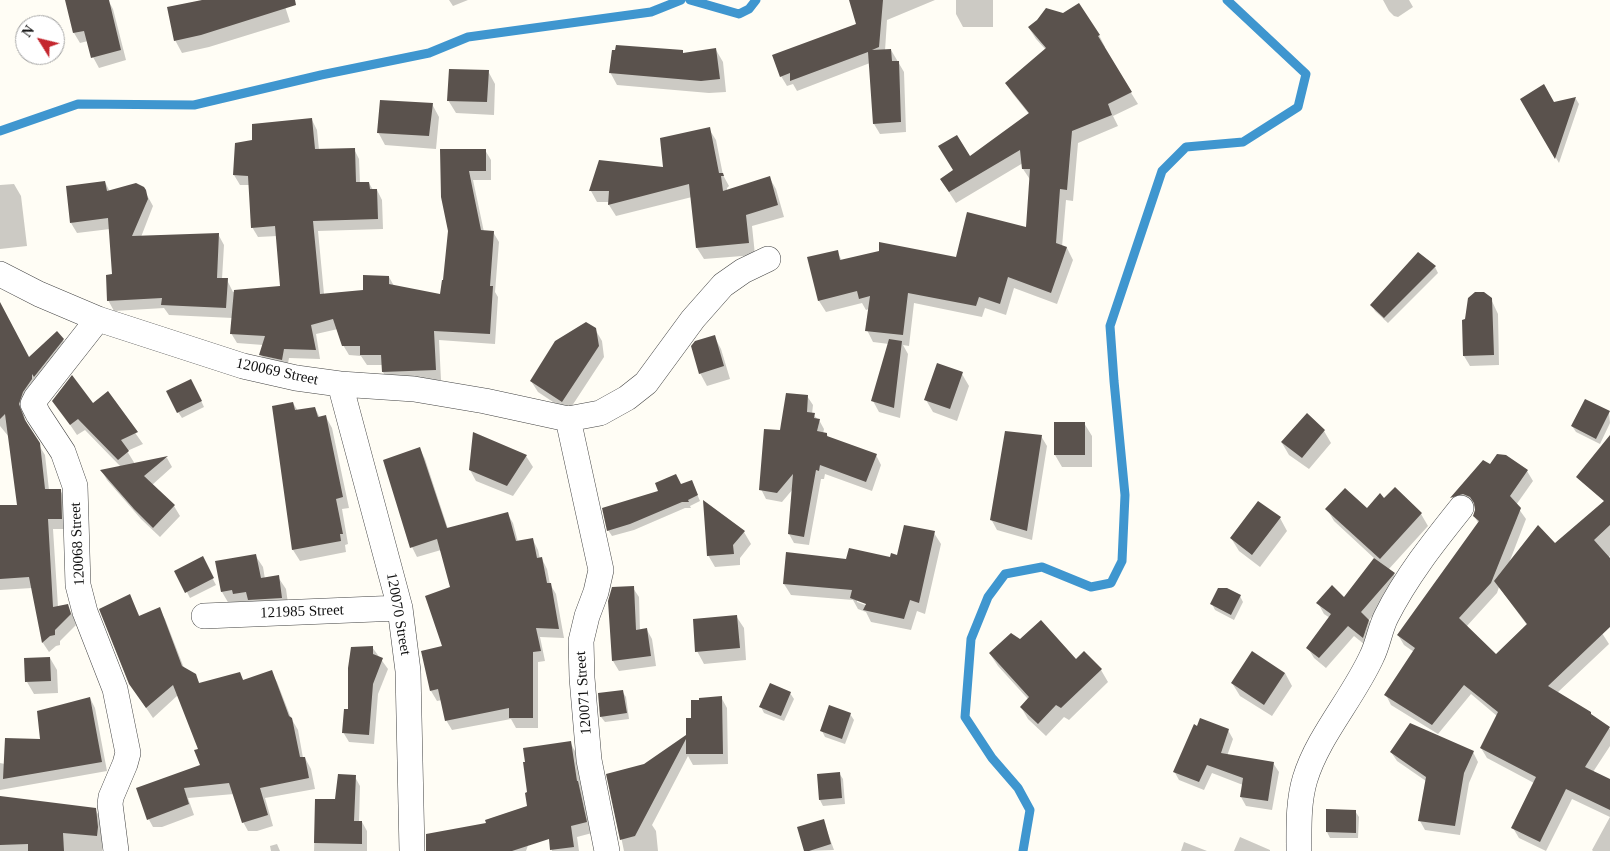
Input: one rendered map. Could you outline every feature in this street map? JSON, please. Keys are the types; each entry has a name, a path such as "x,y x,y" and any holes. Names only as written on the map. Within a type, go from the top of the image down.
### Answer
{"street":[{"path":"568,419 600,412 627,398 646,383 693,319 722,285 768,259"},
{"name":"120069 Street","path":"0,274 39,294 98,318 243,366 296,378 340,384 414,389 484,401 568,419"},
{"name":"120068 Street","path":"98,318 33,404 63,452 73,479 77,527 76,560 78,585 85,612 115,689 128,753 110,804 116,851"},
{"name":"120070 Street","path":"340,384 400,608 408,671 412,851"},
{"name":"120071 Street","path":"568,419 601,570 581,641 589,760 607,851"},
{"path":"1299,851 1299,815 1304,781 1316,751 1372,656 1385,619 1404,584 1422,556 1461,508"},
{"name":"121985 Street","path":"204,616 400,608"}],"building":[{"path":"65,0 109,0 121,50 91,58 84,31 73,33"},
{"path":"202,0 295,0 296,5 201,35 174,41 167,7"},
{"path":"849,0 883,0 879,47 872,50 891,49 892,61 899,61 901,122 873,124 868,52 790,81 790,73 780,77 772,55 856,24"},
{"path":"1079,3 1100,35 1098,36 1132,92 1108,104 1112,115 1072,131 1067,190 1060,189 1056,243 1067,247 1051,293 1008,277 1000,304 979,297 976,306 908,293 903,335 865,331 870,296 859,299 857,291 818,301 807,257 838,250 840,260 879,251 879,242 956,257 967,212 1026,227 1030,169 1022,169 1020,150 949,192 940,179 953,170 938,146 957,135 970,156 1029,113 1005,83 1046,48 1028,27 1037,20 1046,8 1063,13"},
{"path":"616,45 683,50 683,53 716,48 720,79 701,81 609,73 612,50 615,50"},
{"path":"449,69 489,70 487,102 447,101"},
{"path":"1544,84 1554,102 1576,97 1555,159 1520,99"},
{"path":"380,100 433,103 429,136 377,133"},
{"path":"312,118 315,149 355,148 356,182 369,182 370,189 377,189 378,219 313,221 320,294 363,290 363,275 389,276 389,284 440,294 448,231 441,197 440,149 486,149 486,171 469,171 481,230 494,231 490,286 493,286 490,334 434,331 436,370 382,372 381,355 360,355 360,346 342,346 333,319 311,325 316,350 284,349 282,360 259,355 265,336 230,334 234,290 280,286 275,226 251,228 248,176 233,175 235,143 252,140 252,124"},
{"path":"710,127 719,173 723,173 724,176 721,176 723,191 770,176 778,205 746,215 749,243 696,248 689,184 608,205 609,191 589,191 599,160 663,167 660,138"},
{"path":"105,181 107,191 136,183 146,190 148,199 132,236 219,233 217,278 228,278 226,308 161,305 162,298 107,301 106,275 112,274 108,218 70,223 66,186"},
{"path":"1418,252 1436,266 1384,318 1370,305"},
{"path":"1475,292 1484,292 1492,298 1494,355 1463,356 1462,320 1465,319 1468,298"},
{"path":"0,302 29,357 57,331 64,339 34,377 32,374 32,379 23,392 19,404 25,420 40,443 45,489 61,489 62,519 48,519 53,607 68,604 71,614 55,630 55,635 50,636 42,643 29,577 0,579 0,505 17,505 5,414 0,419"},
{"path":"586,322 596,328 599,346 562,402 530,381 555,341"},
{"path":"715,335 724,366 699,374 691,346 695,341"},
{"path":"889,339 902,341 894,408 871,401"},
{"path":"937,363 963,372 950,409 924,400"},
{"path":"72,375 93,403 108,391 138,432 121,440 129,451 118,460 78,419 70,425 52,401"},
{"path":"191,379 202,401 177,413 166,391"},
{"path":"786,393 808,395 807,412 815,413 814,418 820,419 817,431 827,433 827,436 877,454 866,482 820,465 819,471 816,470 804,537 788,534 793,474 777,493 759,490 764,429 780,430"},
{"path":"1585,399 1610,411 1596,439 1571,426"},
{"path":"293,402 295,410 315,407 318,417 326,415 343,497 336,499 343,534 340,534 341,541 292,550 272,406"},
{"path":"1307,413 1325,430 1302,458 1281,442"},
{"path":"1054,422 1085,422 1085,455 1054,455"},
{"path":"1005,431 1042,435 1027,531 990,520"},
{"path":"473,432 527,455 507,486 469,470"},
{"path":"1610,435 1610,525 1594,540 1610,558 1610,627 1548,686 1591,712 1591,714 1610,727 1585,767 1610,779 1610,810 1566,789 1540,842 1511,828 1536,777 1480,748 1498,712 1464,685 1432,725 1384,695 1415,648 1397,635 1479,521 1473,516 1475,510 1474,503 1470,497 1463,494 1450,498 1483,460 1490,464 1497,454 1506,455 1528,470 1510,496 1521,508 1491,583 1459,618 1496,654 1527,624 1494,581 1538,525 1555,543 1604,501 1576,477"},
{"path":"420,447 447,528 508,512 516,541 533,538 537,558 542,557 547,583 551,583 559,629 536,628 541,651 533,652 533,718 509,718 509,708 445,721 438,689 430,691 421,651 442,646 425,596 450,587 437,539 410,548 383,460"},
{"path":"168,456 144,476 175,505 153,528 100,470"},
{"path":"676,474 681,484 692,480 698,495 688,500 689,502 682,502 630,524 607,531 602,508 658,491 655,483"},
{"path":"1395,487 1422,513 1380,559 1325,509 1345,488 1367,508 1380,493 1384,498"},
{"path":"703,500 745,531 733,545 734,554 707,556"},
{"path":"1258,501 1281,517 1252,555 1230,538"},
{"path":"904,525 935,531 919,603 910,600 904,619 863,610 866,604 850,598 852,590 783,584 786,552 846,559 849,548 890,557 891,553 897,555"},
{"path":"256,554 261,578 279,575 282,598 248,600 246,592 233,594 232,590 221,592 215,561"},
{"path":"203,556 214,578 185,593 174,571"},
{"path":"1374,558 1395,573 1361,612 1369,620 1363,638 1348,626 1319,658 1306,648 1331,614 1316,603 1332,585 1344,597"},
{"path":"634,586 636,630 647,628 651,656 612,661 608,601 612,587"},
{"path":"1218,588 1227,588 1241,595 1231,615 1210,604"},
{"path":"130,594 139,616 160,607 182,666 196,674 199,683 240,672 243,680 272,670 289,716 292,718 300,757 305,757 309,778 260,788 268,815 242,823 229,783 184,788 189,804 147,820 136,788 200,765 194,750 198,749 173,685 146,708 129,684 99,609"},
{"path":"737,615 740,648 695,652 693,619"},
{"path":"1041,620 1076,659 1084,651 1102,669 1061,708 1056,705 1038,724 1020,707 1029,697 989,653 1011,633 1020,639"},
{"path":"373,646 373,654 383,658 373,684 369,735 342,733 344,709 348,709 348,668 351,647"},
{"path":"1252,651 1285,673 1264,705 1231,683"},
{"path":"50,657 51,681 25,682 24,658"},
{"path":"770,683 791,692 781,716 759,707"},
{"path":"623,690 627,713 600,717 598,693"},
{"path":"722,696 723,754 686,754 686,739 635,836 620,840 606,774 644,764 686,735 686,718 691,718 691,700"},
{"path":"90,697 102,762 3,779 5,738 40,739 37,711"},
{"path":"829,705 851,713 842,739 820,731"},
{"path":"1200,718 1229,729 1221,753 1274,762 1268,801 1240,797 1243,778 1207,765 1199,782 1173,772 1194,724 1197,726"},
{"path":"1410,723 1474,751 1464,773 1455,826 1418,821 1426,777 1390,752"},
{"path":"571,741 577,781 587,822 571,826 574,847 550,850 549,839 512,851 426,851 426,834 486,823 485,820 527,806 523,748"},
{"path":"840,772 842,798 819,800 817,774"},
{"path":"338,774 356,775 354,821 362,821 362,844 314,843 315,799 335,799"},
{"path":"0,796 96,808 97,836 63,833 64,851 28,851 28,844 0,845"},
{"path":"1326,809 1356,810 1356,833 1326,832"},
{"path":"824,819 831,844 804,851 797,827"}],"waterway":[{"path":"0,131 78,104 194,105 321,75 429,53 468,37 651,12 681,0"},
{"path":"690,0 739,14 749,9 756,0"},
{"path":"1023,851 1030,810 1018,788 992,758 965,717 971,639 988,597 1005,574 1042,567 1091,587 1111,583 1122,561 1125,495 1110,326 1162,171 1186,147 1243,142 1298,107 1306,74 1227,0"}]}
